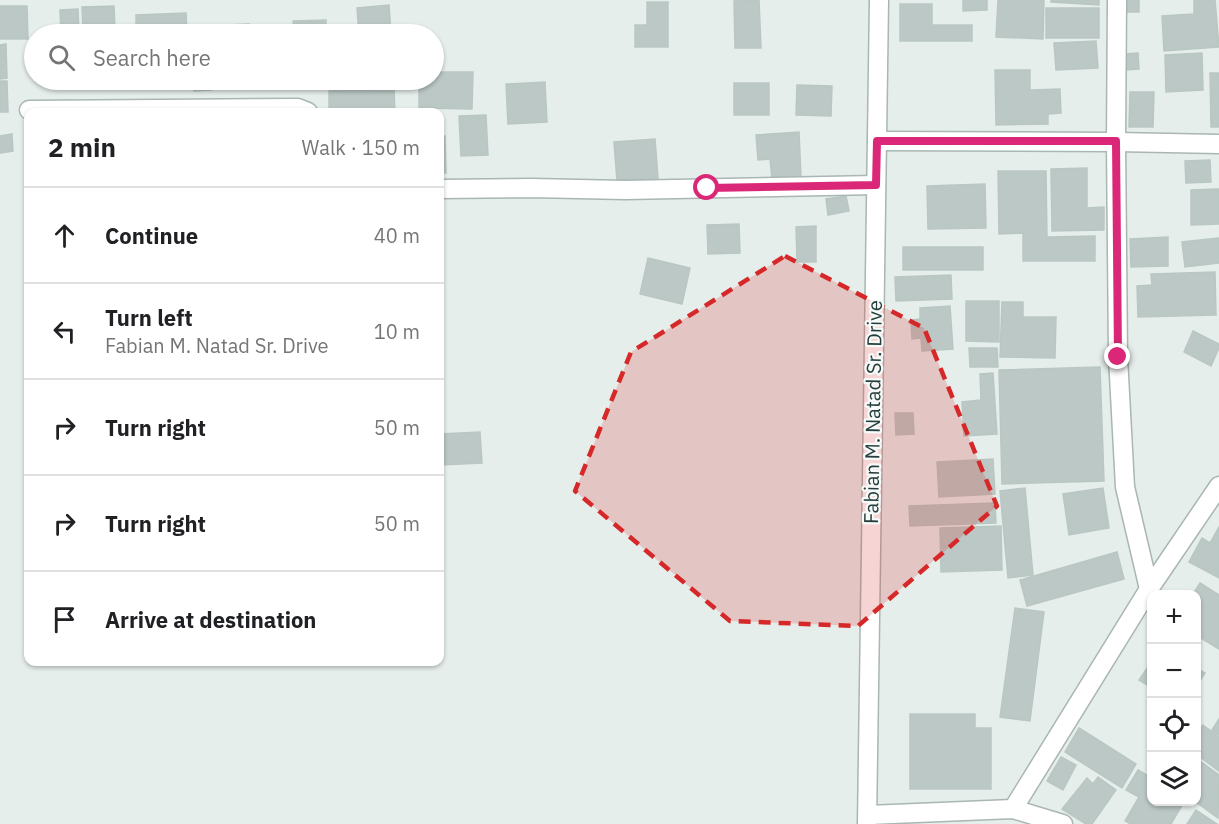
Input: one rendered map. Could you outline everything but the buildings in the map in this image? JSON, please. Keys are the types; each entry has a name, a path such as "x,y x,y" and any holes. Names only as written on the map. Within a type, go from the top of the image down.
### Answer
{"street":[{"name":"Fabian M. Natad Sr. Drive","path":"868,819 879,0"},
{"path":"1117,0 1118,357 1125,488 1149,589"},
{"path":"877,141 1116,141 1219,144"},
{"path":"444,189 625,190 876,185"},
{"path":"1014,808 1149,589 1219,486"},
{"path":"868,819 1014,808 1063,824"}],"highlighted area":[{"path":"785,256 924,328 997,506 858,626 730,621 575,491 631,352"}],"route":[{"path":"707,188 876,185 877,141 1116,141 1118,357"}]}
